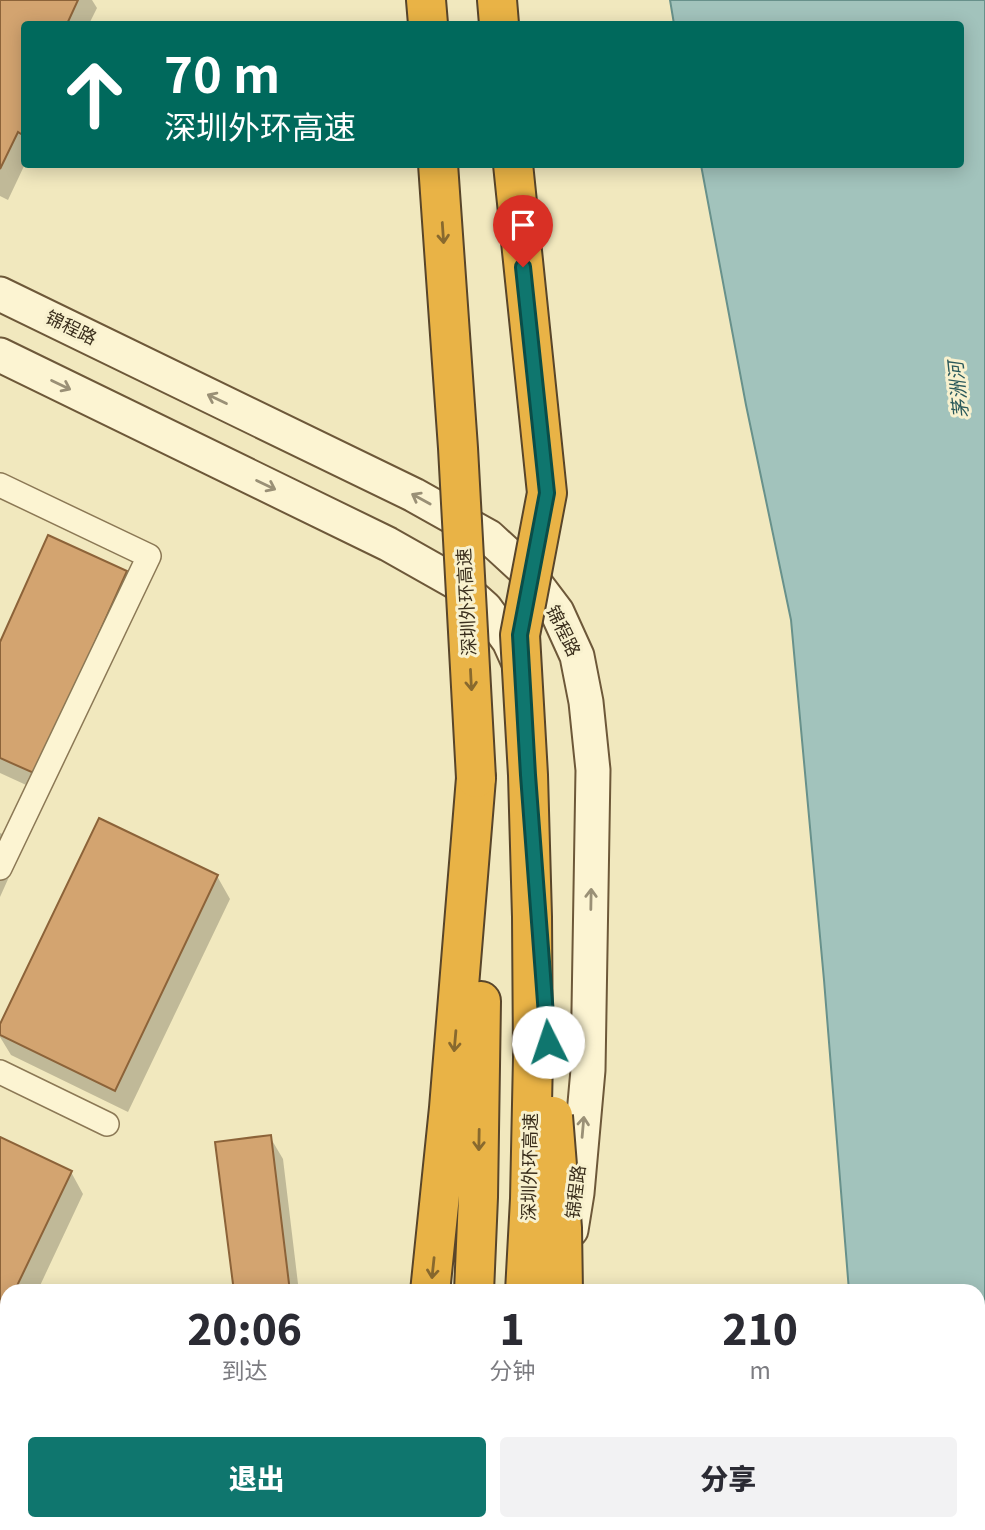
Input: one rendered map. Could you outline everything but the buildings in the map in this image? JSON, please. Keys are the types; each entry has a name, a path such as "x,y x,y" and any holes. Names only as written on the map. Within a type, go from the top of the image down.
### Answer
{"highway":[{"path":"426,0 428,21"},
{"path":"497,0 499,21"},
{"name":"深圳外环高速","path":"438,168 458,448 476,778 481,1057 474,1284"},
{"name":"深圳外环高速","path":"513,168 547,493 520,635 532,917 533,1057 526,1284"},
{"path":"528,775 562,1228 562,1284"},
{"path":"431,1284 449,1108 476,778"}],"main road":[{"name":"锦程路","path":"0,294 414,495 489,537 526,570 557,612 577,656 586,702 593,771 588,1070 577,1193 563,1284"},
{"path":"0,355 400,551 457,583 485,608 509,641 524,674 532,711 537,773 533,1068 522,1186 507,1284"}],"street":[{"path":"0,485 149,556 0,868"},
{"path":"0,1072 107,1124"}],"water":[{"name":"茅洲河","path":"670,0 985,0 985,1284 848,1284 791,620 746,405 702,168 964,168 964,21 674,21"}],"route":[{"path":"523,267 547,493 520,635 548,1042"}]}
